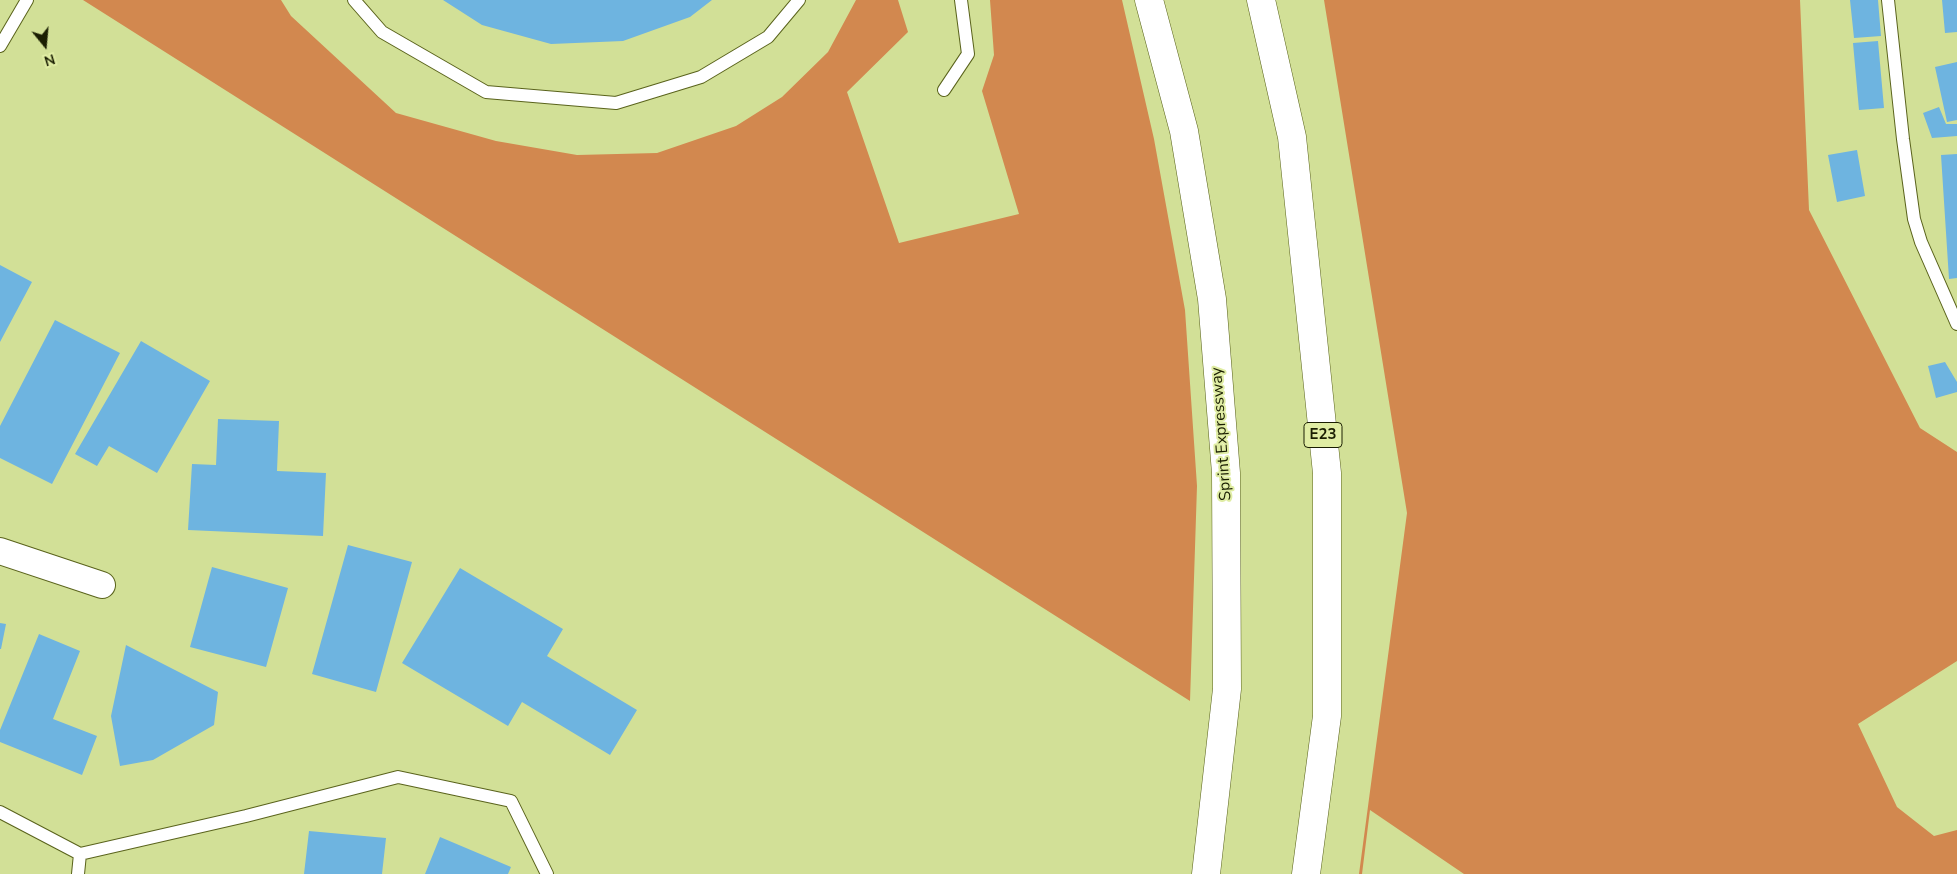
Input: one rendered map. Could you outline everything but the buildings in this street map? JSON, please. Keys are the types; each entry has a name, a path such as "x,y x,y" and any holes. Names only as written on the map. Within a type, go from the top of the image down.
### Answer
{"highway":[{"name":"Sprint Expressway","path":"1149,0 1184,131 1212,299 1226,473 1227,689 1206,874"},
{"name":"E23","path":"1261,0 1292,136 1326,473 1328,716 1306,874"}],"street":[{"path":"0,551 102,585"}],"lane":[{"path":"0,46 27,0"},
{"path":"354,0 382,32 486,92 616,103 701,77 768,37 799,0"},
{"path":"944,90 968,54 961,0"},
{"path":"1888,0 1902,139 1914,219 1921,242 1957,324"},
{"path":"0,812 80,854 246,816 398,777 511,801 547,874"},
{"path":"78,874 80,854"}],"shaded area":[{"path":"83,0 281,0 291,16 396,113 496,141 577,155 657,153 736,126 782,97 828,52 856,0 898,0 908,32 847,92 899,243 1019,214 982,91 994,55 990,0 1122,0 1154,139 1185,310 1197,486 1190,701"},
{"path":"1324,0 1800,0 1809,210 1920,428 1957,452 1957,661 1858,724 1897,807 1934,836 1957,830 1957,874 1464,874 1370,810 1362,874 1359,874 1407,513"}]}
